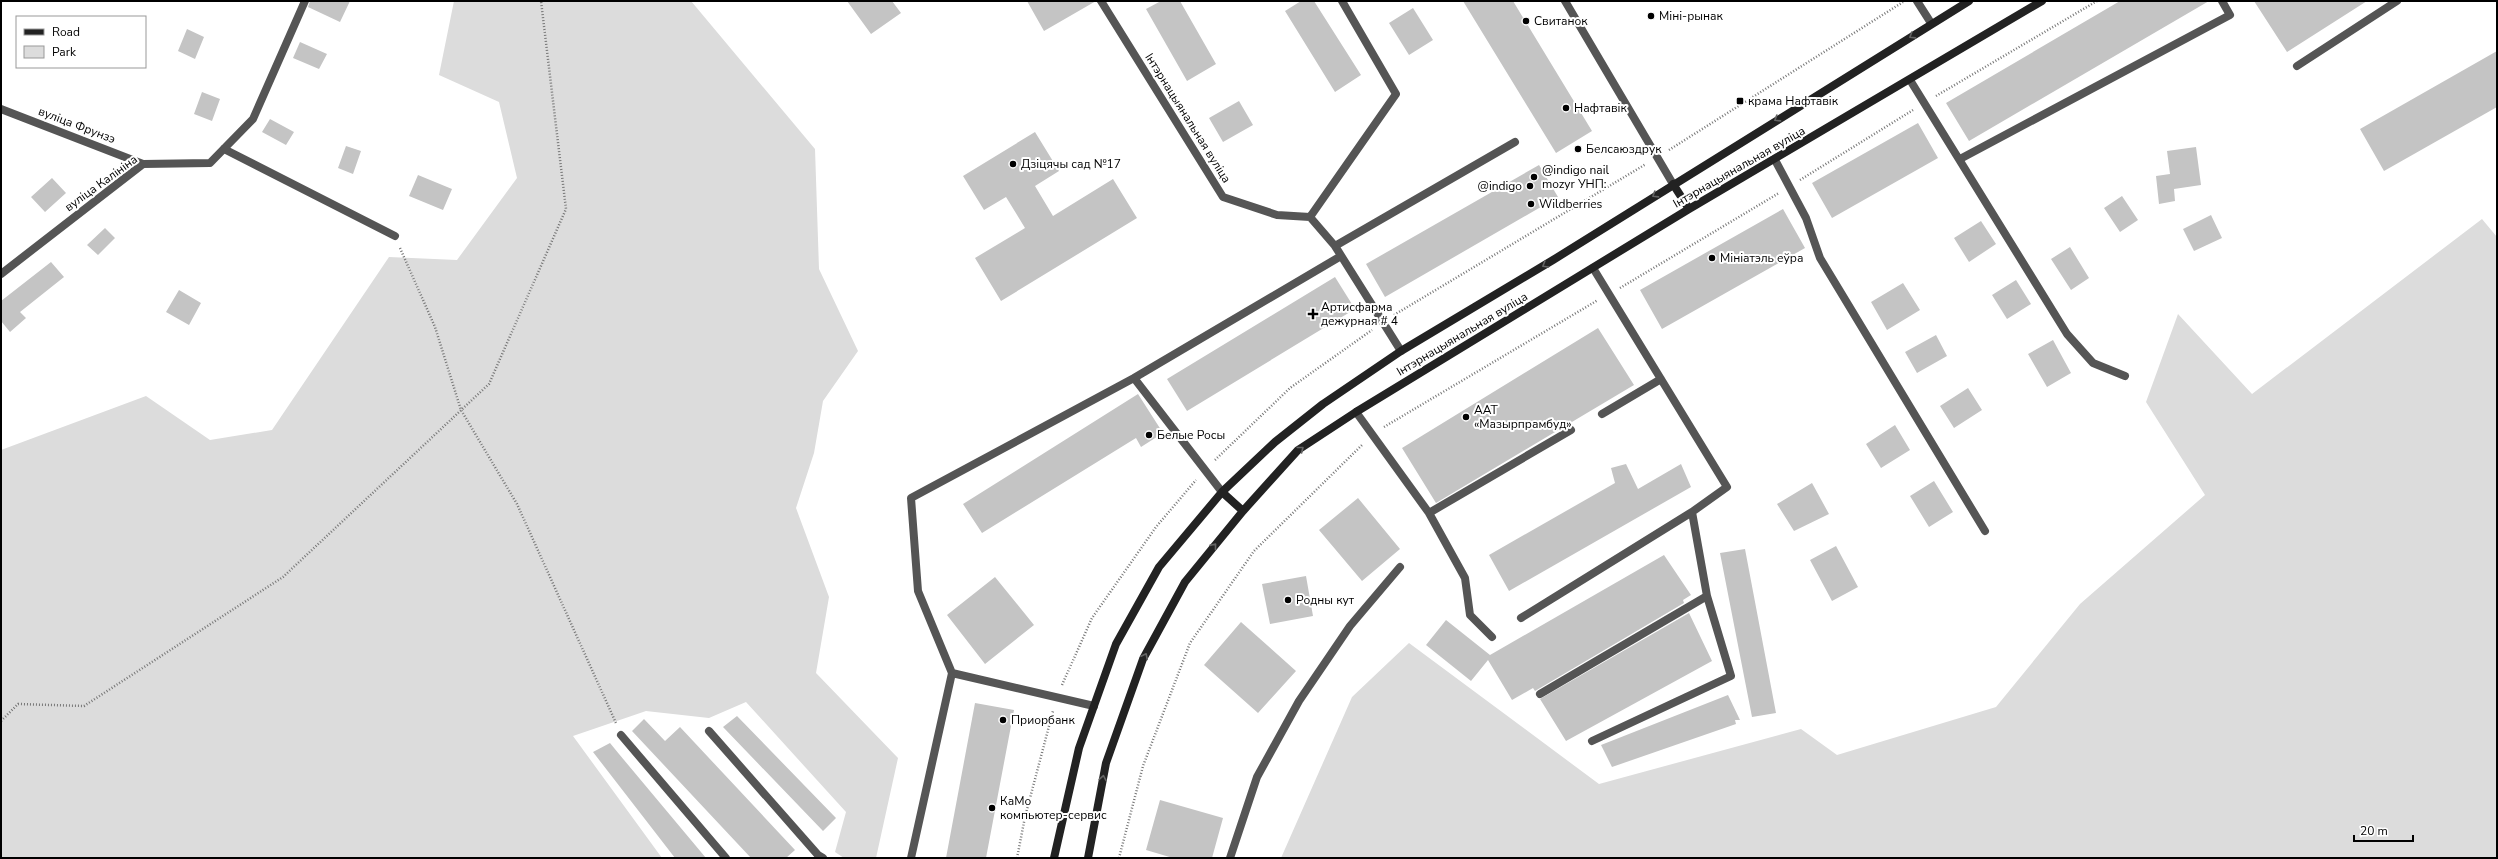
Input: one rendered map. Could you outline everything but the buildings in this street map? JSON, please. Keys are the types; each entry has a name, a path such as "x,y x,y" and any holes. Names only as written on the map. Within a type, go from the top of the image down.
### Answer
{"main road":[{"name":"Інтэрнацыянальная вуліца","path":"1054,858 1079,748 1116,644 1159,567 1222,492 1275,442 1299,423 1401,351 1553,260 1969,1"},
{"name":"Інтэрнацыянальная вуліца","path":"1088,858 1106,763 1143,659 1186,582 1243,511 1298,450 1356,412 1689,209 1775,160 2042,1"},
{"path":"1673,184 1689,209"},
{"path":"1222,492 1243,511"}],"street":[{"name":"вуліца Калініна","path":"1,274 143,164 210,163 254,119 304,1"},
{"name":"Інтэрнацыянальная вуліца","path":"1101,1 1222,197 1277,215 1310,217"},
{"path":"1342,1 1396,94 1310,217 1335,246 1401,351"},
{"name":"Інтэрнацыянальная вуліца","path":"1565,1 1673,184"},
{"path":"1917,1 1931,24"},
{"path":"1960,159 2230,15 2222,1"},
{"path":"2297,66 2397,1"},
{"path":"1910,80 2067,334 2093,363 2125,376"},
{"name":"вуліца Фрунзэ","path":"1,109 143,164"},
{"path":"1335,246 1515,142"},
{"path":"224,149 395,236"},
{"path":"1775,160 1806,218 1820,258 1985,531"},
{"path":"911,858 952,673 918,590 911,498 1134,378 1341,256"},
{"path":"1521,618 1692,512 1727,487 1593,268"},
{"path":"1134,378 1222,492"},
{"path":"1602,414 1661,379"},
{"path":"1356,412 1429,513 1465,578 1470,615 1492,637"},
{"path":"1429,513 1571,430"},
{"path":"1592,742 1730,676 1707,596 1692,512"},
{"path":"1230,858 1256,777 1299,701 1350,626 1400,567"},
{"path":"1540,694 1707,596"},
{"path":"952,673 1094,706"},
{"path":"710,731 818,857"},
{"path":"621,735 726,858"}],"path":[{"path":"1,721 18,704 84,706 283,577 489,384 566,209 541,1"},
{"path":"1119,858 1143,766 1190,643 1254,551 1372,434 1789,187 1925,103 2097,1"},
{"path":"395,236 435,327 461,410 517,504 621,735"}],"green space":[{"path":"454,1 691,1 815,149 819,269 858,351 823,401 814,453 796,508 829,597 816,673 898,758 876,858 844,858 835,852 846,812 746,702 709,718 646,711 573,736 662,858 1,858 1,450 146,396 210,440 272,430 389,257 457,260 517,178 499,102 439,75"},
{"path":"2482,219 2497,237 2497,858 1281,858 1352,697 1409,643 1599,784 1801,729 1837,755 1996,707 2080,604 2205,495 2146,402 2178,314 2252,394"}],"place":[{"name":"Міні-рынак","path":"1651,16"},
{"name":"Свитанок","path":"1526,21"},
{"name":"крама Нафтавік","path":"1740,101"},
{"name":"Нафтавік","path":"1566,108"},
{"name":"Белсаюздрук","path":"1578,149"},
{"name":"Дзіцячы сад №17","path":"1013,164"},
{"name":"@indigo nail mozyr УНП:","path":"1534,177"},
{"name":"@indigo","path":"1530,186"},
{"name":"Wildberries","path":"1531,204"},
{"name":"Мініатэль еўра","path":"1712,258"},
{"name":"Артисфарма дежурная # 4","path":"1313,314"},
{"name":"ААТ «Мазырпрамбуд»","path":"1466,417"},
{"name":"Белые Росы","path":"1149,435"},
{"name":"Родны кут","path":"1288,600"},
{"name":"Приорбанк","path":"1003,720"},
{"name":"КаМо компьютер-сервис","path":"992,808"}]}
